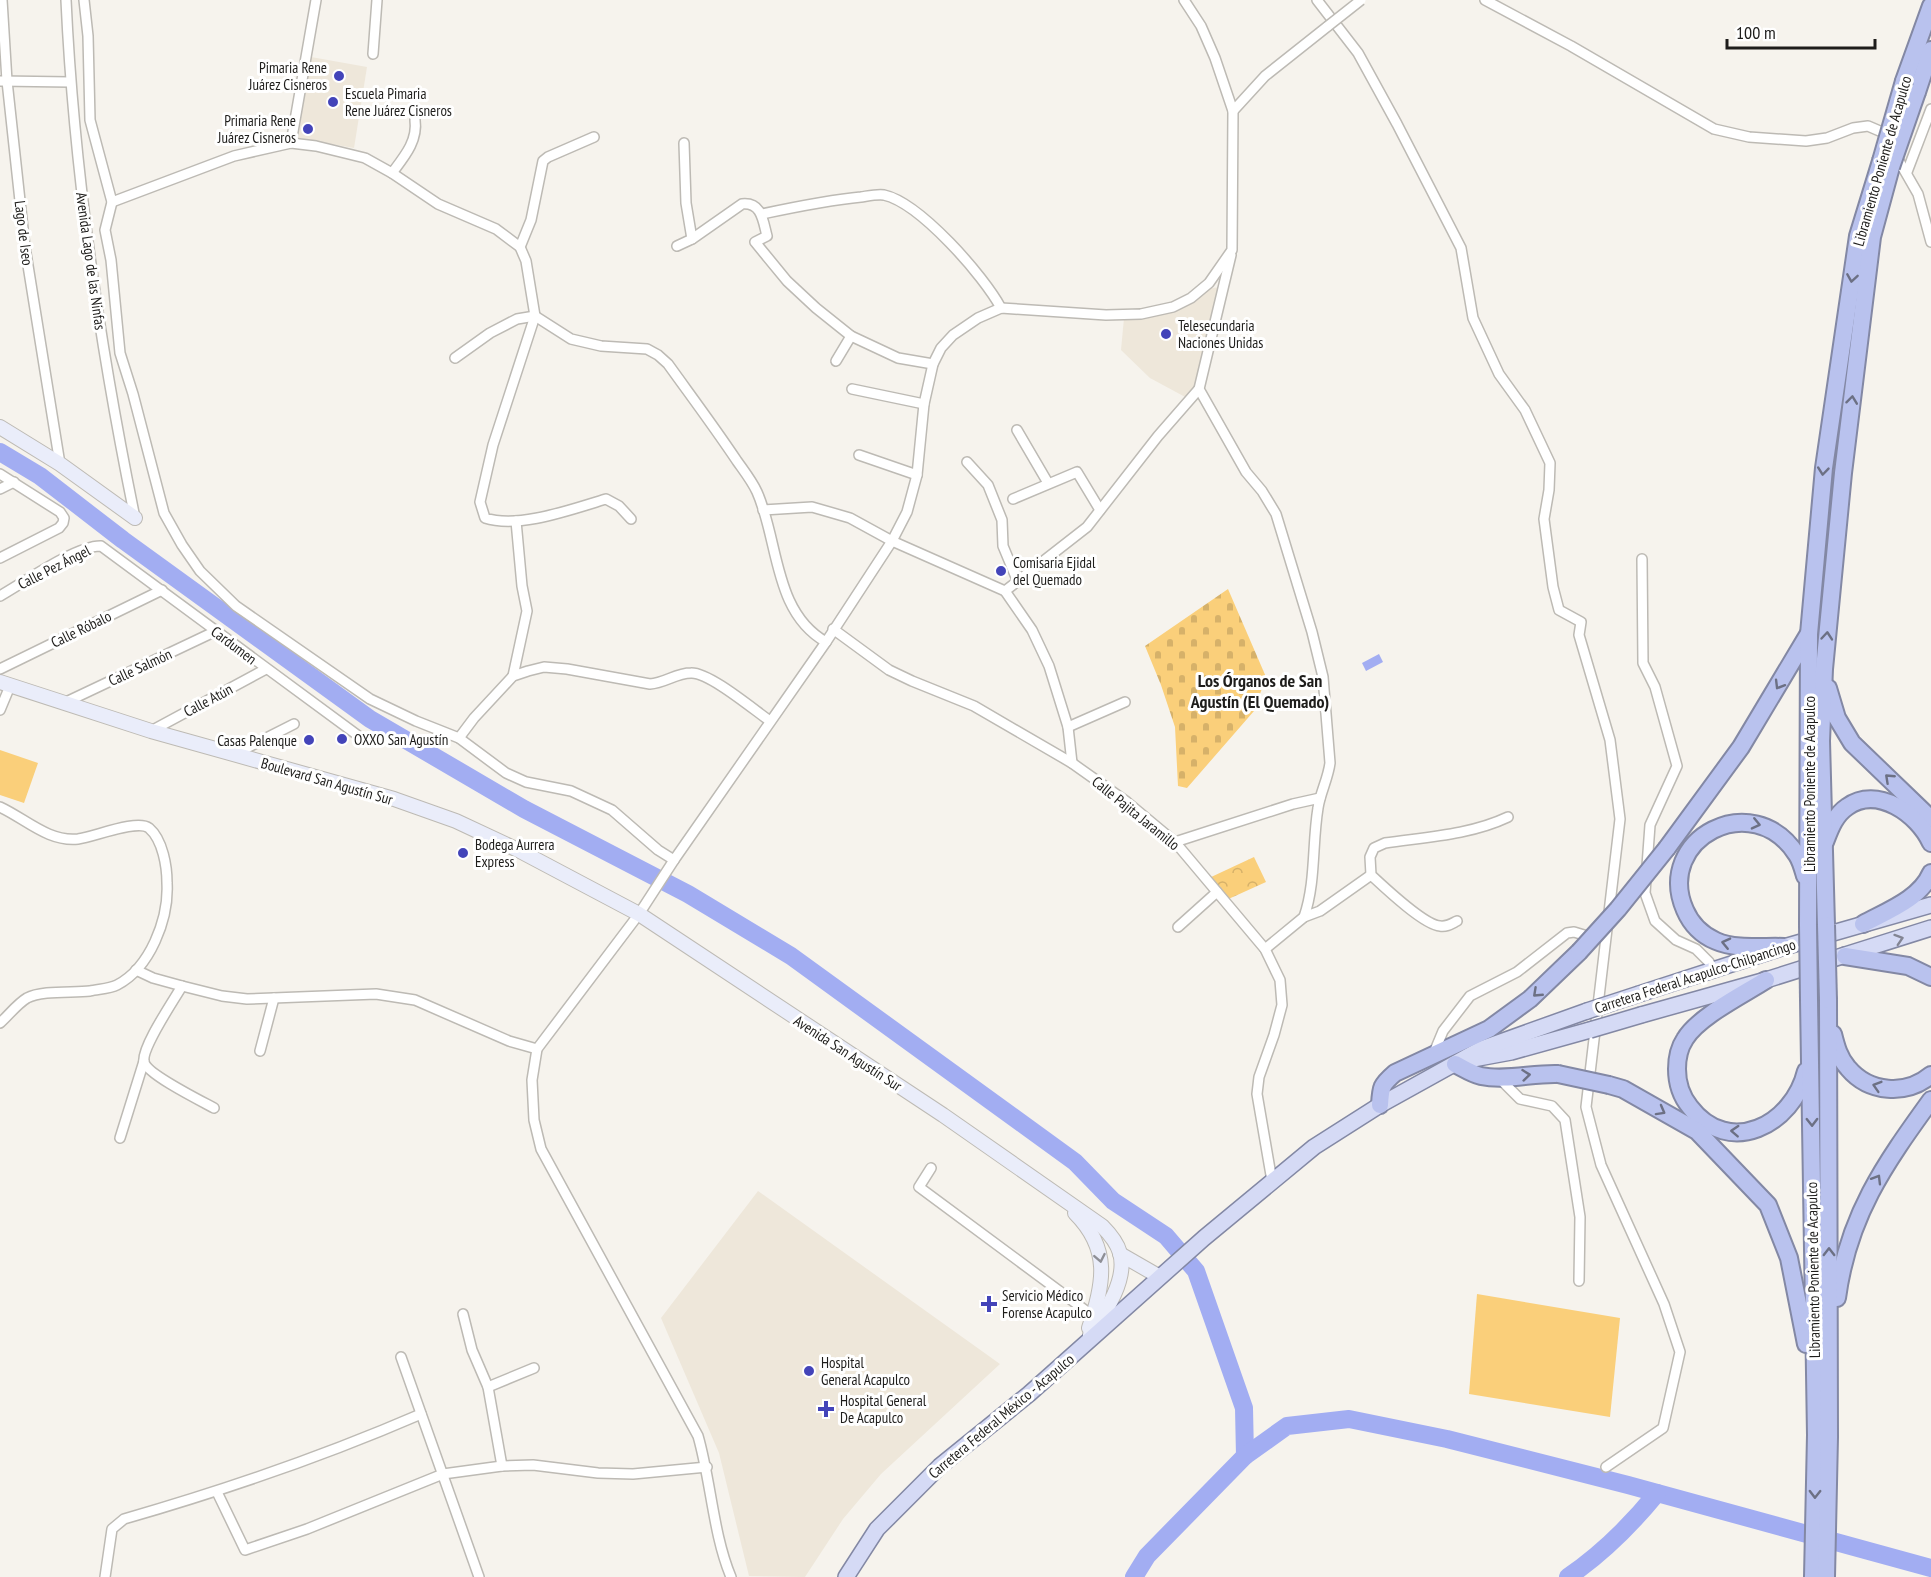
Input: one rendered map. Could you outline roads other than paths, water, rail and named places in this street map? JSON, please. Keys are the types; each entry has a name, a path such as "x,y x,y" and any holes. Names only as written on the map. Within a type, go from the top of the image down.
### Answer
{"highway":[{"name":"Libramiento Poniente de Acapulco","path":"1813,1577 1829,1355 1828,1000 1821,741 1824,669 1843,473 1872,237 1893,167 1931,6"},
{"name":"Libramiento Poniente de Acapulco","path":"1911,87 1931,50"},
{"name":"Libramiento Poniente de Acapulco","path":"1826,1577 1822,1436 1815,1390 1808,925 1809,634 1824,468 1858,236 1893,167"},
{"path":"1380,1104 1381,1088 1395,1073 1489,1029 1530,999 1579,952 1618,909 1667,848 1741,747 1809,634"},
{"path":"1824,669 1834,709 1846,735 1931,819"},
{"path":"1823,846 1832,825 1842,811 1854,802 1870,799 1885,801 1899,808 1924,831 1931,843"},
{"path":"1784,947 1718,942 1700,931 1688,916 1679,896 1679,871 1685,857 1699,840 1712,830 1726,824 1750,822 1768,828 1787,842 1798,856 1809,886"},
{"path":"1863,924 1911,897 1924,885 1931,873"},
{"path":"1845,956 1908,966 1931,977"},
{"path":"1766,980 1699,1023 1685,1038 1677,1058 1677,1079 1683,1099 1696,1116 1714,1128 1735,1132 1756,1130 1774,1121 1789,1106 1803,1085 1811,1053"},
{"path":"1828,1019 1842,1060 1847,1068 1863,1081 1879,1088 1897,1090 1916,1085 1931,1075"},
{"path":"1460,1061 1481,1076 1498,1078 1541,1073 1558,1074 1623,1089 1697,1131 1768,1205 1789,1258 1815,1390"},
{"path":"1829,1355 1838,1287 1848,1243 1856,1221 1880,1173 1931,1100"}],"main road":[{"path":"0,427 60,464 135,518"},
{"name":"Boulevard San Agustín Sur","path":"5,684 151,731 394,799 456,821 520,851 639,914"},
{"name":"Carretera Federal Acapulco-Chilpancingo","path":"1165,1273 1272,1180 1314,1147 1380,1104 1481,1049 1587,1011 1784,947 1931,905"},
{"name":"Avenida San Agustín Sur","path":"639,914 943,1115 1102,1226 1110,1234 1120,1254"},
{"name":"Carretera Federal Acapulco-Chilpancingo","path":"1460,1061 1511,1052 1590,1030 1766,980 1931,928"},
{"name":"Avenida San Agustín Sur","path":"1056,1194 1079,1217 1090,1232 1102,1262 1101,1283 1082,1348"},
{"path":"1082,1348 1117,1287 1121,1267 1120,1254 1165,1273"},
{"name":"Carretera Federal México - Acapulco","path":"846,1577 877,1529 940,1466 1029,1394 1165,1273"}],"street":[{"name":"Lago de Iseo","path":"2,0 4,81 25,247 60,464"},
{"name":"Avenida Lago de las Ninfas","path":"66,0 70,82 88,248 112,408 135,518"},
{"path":"291,143 316,0"},
{"path":"373,54 377,0"},
{"path":"1005,591 1077,537 1199,389 1232,250 1233,111 1215,58 1201,26 1184,0"},
{"path":"1317,0 1358,53 1461,248 1473,318 1499,374 1525,410 1550,463 1549,490 1544,519 1553,587 1559,610 1581,622 1579,635 1610,740 1620,819 1586,1107 1601,1165 1664,1304 1680,1352 1663,1428 1606,1467"},
{"path":"1233,111 1265,76 1361,0"},
{"path":"1485,0 1571,46 1714,129 1749,137 1806,141 1827,138 1853,128 1868,126 1881,132 1893,167 1918,194 1926,215 1931,242"},
{"path":"86,1 90,120 112,202 105,230 111,260 120,353 164,513 182,546 200,571 246,613 370,699 459,738 506,773 526,782 571,791 612,810 672,863"},
{"path":"4,81 70,82"},
{"path":"1893,167 1931,109"},
{"path":"392,173 406,155 414,139 417,132 415,120"},
{"path":"520,247 531,220 543,160 594,137"},
{"path":"112,202 234,156 291,143 316,146 365,158 438,204 496,229 520,247 526,261 535,316 493,445 480,502 485,518 516,521 552,515 606,499 619,506 631,519"},
{"path":"684,143 686,203 692,239"},
{"path":"762,214 835,199 883,195 900,201 921,216 958,251 991,290 1001,308"},
{"path":"677,246 692,239 742,204 749,203 762,214 767,236 755,242 787,281 816,309 851,336 898,358 933,364"},
{"path":"731,1577 720,1539 707,1467 698,1436 541,1149 534,1120 532,1080 537,1049 639,914 826,642 892,541 907,512 917,475 924,404 933,364 941,348 952,335 978,318 1001,308 1106,315 1141,314 1173,307 1191,298 1209,283 1232,250"},
{"path":"455,358 490,333 517,319 535,316 571,339 601,346 647,349 658,355 668,364 720,435 757,491 789,598 800,619 816,636 826,642"},
{"path":"836,362 851,336"},
{"path":"852,389 924,404"},
{"path":"1199,389 1246,472 1262,491 1276,514 1312,632 1323,677 1330,752 1329,774 1320,798 1310,896 1304,917"},
{"path":"1017,430 1048,483"},
{"path":"859,455 917,475"},
{"path":"967,462 988,485 1002,520 1003,546 1018,582"},
{"path":"1013,499 1077,472 1100,510"},
{"path":"0,474 60,512 64,518 59,528 0,558"},
{"path":"0,489 14,482"},
{"path":"763,510 812,507 850,518 892,541 1005,591 1032,630 1049,666 1068,727 1072,763"},
{"path":"513,676 526,611 516,521"},
{"name":"Calle Pez Ángel","path":"0,596 93,545 109,550"},
{"name":"Cardumen","path":"109,550 360,737"},
{"path":"1642,559 1642,663 1655,687 1677,766 1650,825 1645,893 1655,921 1676,940 1696,949 1709,962 1713,970"},
{"name":"Calle Róbalo","path":"0,669 162,590"},
{"name":"Calle Pajita Jaramillo","path":"833,629 890,670 974,706 1072,763 1127,802 1175,842 1265,950 1280,981 1282,1005 1259,1077 1257,1094 1272,1180"},
{"name":"Calle Salmón","path":"64,703 216,631"},
{"path":"459,738 474,717 513,676 544,667 650,684 660,683 678,674 694,672 722,687 770,721"},
{"name":"Calle Atún","path":"151,731 266,669"},
{"path":"0,710 5,684"},
{"path":"1068,727 1125,702"},
{"path":"233,755 294,724"},
{"path":"1175,842 1293,804 1320,798"},
{"path":"0,807 19,816 38,830 56,837 77,839 128,826 142,825 149,828 156,838 167,870 168,895 153,945 136,970 115,986 28,998 0,1023"},
{"path":"1457,921 1448,926 1435,926 1417,914 1371,875 1370,857 1374,848 1385,843 1464,831 1494,824 1508,817"},
{"path":"1265,950 1304,917 1320,910 1371,875"},
{"path":"1178,927 1217,892"},
{"path":"1433,1055 1443,1031 1470,996 1517,972 1567,933 1586,935 1604,943"},
{"path":"136,970 153,978 182,986 222,996 247,999 376,994 416,1000 509,1041 537,1049"},
{"path":"120,1138 144,1061 144,1054 159,1023 182,986"},
{"path":"260,1051 274,998"},
{"path":"144,1061 147,1068 169,1083 214,1108"},
{"path":"1498,1078 1520,1100 1552,1106 1565,1120 1580,1217 1579,1281"},
{"path":"931,1168 919,1187 1093,1316"},
{"path":"463,1314 472,1350 488,1387 502,1466"},
{"path":"401,1357 478,1577"},
{"path":"488,1387 534,1368"},
{"path":"105,1577 112,1529 124,1519 217,1492 373,1435 421,1414"},
{"path":"217,1492 245,1550 307,1529 443,1474 502,1466 533,1465 598,1473 633,1474 707,1467"}],"water":[{"path":"1379,654 1383,662 1366,671 1362,663"}],"waterway":[{"path":"0,452 40,476 123,540 370,719 524,809 688,894 791,956 1075,1162 1113,1201 1166,1236 1196,1271 1244,1408 1245,1456"},
{"path":"1134,1577 1147,1556 1245,1456 1287,1426 1349,1419 1447,1439 1628,1485 1931,1568"},
{"path":"1568,1577 1616,1538 1657,1493"}],"place":[{"name":"Pimaria Rene Juárez Cisneros","path":"339,76"},
{"name":"Escuela Pimaria Rene Juárez Cisneros","path":"333,102"},
{"name":"Primaria Rene Juárez Cisneros","path":"308,129"},
{"name":"Telesecundaria Naciones Unidas","path":"1166,334"},
{"name":"Comisaria Ejidal del Quemado","path":"1001,571"},
{"name":"OXXO San Agustín","path":"342,739"},
{"name":"Casas Palenque","path":"309,740"},
{"name":"Bodega Aurrera Express","path":"463,853"},
{"name":"Servicio Médico Forense Acapulco","path":"989,1304"},
{"name":"Hospital General Acapulco","path":"809,1371"},
{"name":"Hospital General De Acapulco","path":"826,1409"}],"district":[{"name":"Los Órganos de San Agustín (El Quemado)","path":"1260,690"}]}
